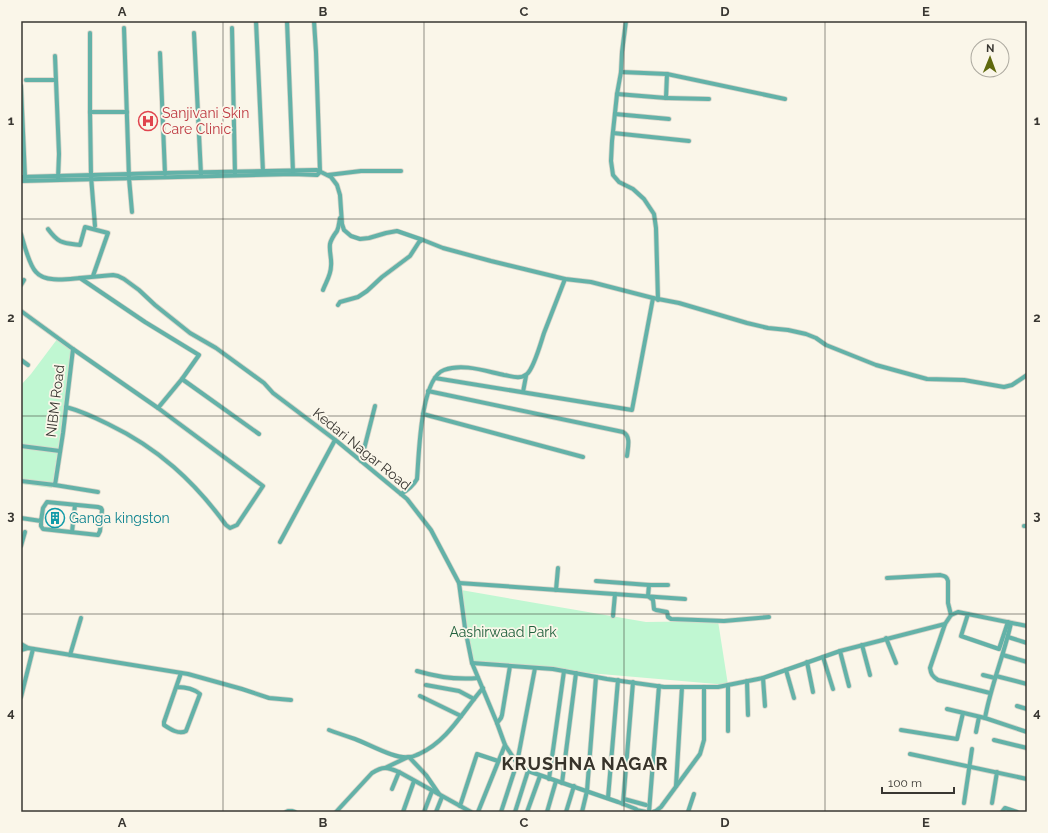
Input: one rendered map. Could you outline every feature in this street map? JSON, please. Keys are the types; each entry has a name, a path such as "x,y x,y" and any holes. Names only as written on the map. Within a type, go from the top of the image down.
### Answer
{"street":[{"path":"256,21 263,173"},
{"path":"286,21 293,172"},
{"path":"314,21 320,172"},
{"path":"626,21 613,133 611,161 612,176 618,182 633,189 650,206 654,214 656,228 658,300"},
{"path":"124,28 129,176 132,212"},
{"path":"232,28 235,173"},
{"path":"90,33 91,177 95,226"},
{"path":"194,33 201,175"},
{"path":"160,53 165,175"},
{"path":"55,56 59,154 58,179"},
{"path":"621,72 667,74 785,99"},
{"path":"666,98 667,74"},
{"path":"26,80 55,80"},
{"path":"21,86 23,177 58,179"},
{"path":"617,94 666,98 709,99"},
{"path":"90,112 127,112"},
{"path":"615,114 669,119"},
{"path":"613,133 689,141"},
{"path":"328,175 361,171 401,171"},
{"path":"21,181 91,177 235,173 293,172 317,175 320,172"},
{"path":"320,172 332,177 338,185 344,230 351,236 360,239 391,232 398,232 450,250 564,279 591,282 658,300 679,303 768,328 806,334 826,345 876,365 927,379 964,380 1004,387 1012,385 1027,375"},
{"path":"323,290 332,267 330,244 337,230 342,213"},
{"path":"48,229 54,238 62,243 80,245 85,227 108,233 93,276"},
{"path":"21,235 27,254 36,273 42,277 64,280 80,278 199,355 182,379 158,408"},
{"path":"338,305 340,302 358,297 367,291 382,277 410,256 419,242 423,240"},
{"path":"21,255 27,254"},
{"name":"Kedari Nagar Road","path":"80,278 113,275 124,279 190,333 216,348 264,383 273,393 335,440 407,498 431,530 459,583 465,628 472,663 505,745 517,763 528,771 540,776 624,802 637,811 646,812"},
{"path":"523,392 526,376 536,358 564,279"},
{"path":"21,285 24,280"},
{"path":"435,378 632,410 653,298"},
{"name":"NIBM Road","path":"21,311 73,349 55,485"},
{"path":"66,407 94,417 125,432 150,448 194,484 230,528 237,525 263,486 158,408 73,349"},
{"path":"21,360 28,365"},
{"path":"401,494 408,490 417,479 423,414 428,391 435,378 442,371 453,368 470,368 518,378 526,376"},
{"path":"182,379 259,434"},
{"path":"428,391 623,432 626,433 628,437 627,456"},
{"path":"361,461 375,406"},
{"path":"423,414 583,457"},
{"path":"280,542 335,440"},
{"path":"21,446 60,451"},
{"path":"21,481 98,492"},
{"path":"47,502 75,504 101,508 102,510 102,522 98,535 43,529 41,526 41,521 43,508 47,502"},
{"path":"72,532 75,504"},
{"path":"21,518 41,521"},
{"path":"21,546 24,532"},
{"path":"556,590 558,568"},
{"path":"887,578 944,576 948,581 948,603 951,614"},
{"path":"596,581 668,585"},
{"path":"459,583 685,599"},
{"path":"648,585 648,596"},
{"path":"613,616 615,594"},
{"path":"648,596 653,600 654,609 667,612 668,617 671,619 724,621 769,617"},
{"path":"990,693 938,680 933,677 930,668 945,624 951,614 958,612 1027,626"},
{"path":"968,614 961,636 999,649 1010,622"},
{"path":"70,655 81,618"},
{"path":"985,718 990,693 1008,637 1010,622"},
{"path":"472,663 553,669 659,686 718,687 762,678 840,651 945,624"},
{"path":"1008,637 1027,643"},
{"path":"886,638 896,663"},
{"path":"21,644 33,649 181,673 269,698 291,700"},
{"path":"862,645 870,675"},
{"path":"21,650 28,648"},
{"path":"21,697 33,649"},
{"path":"840,651 849,686"},
{"path":"1003,655 1027,662"},
{"path":"823,657 833,688"},
{"path":"807,662 814,692"},
{"path":"497,723 502,715 510,666"},
{"path":"501,812 517,763 535,668"},
{"path":"786,670 794,698"},
{"path":"416,671 447,678 478,678"},
{"path":"549,779 564,671"},
{"path":"177,686 197,691 200,694 186,731 181,733 169,729 164,725 164,722 181,673"},
{"path":"562,783 576,673"},
{"path":"983,675 1027,684"},
{"path":"582,812 587,791 596,677"},
{"path":"762,678 765,706"},
{"path":"608,798 618,680"},
{"path":"747,681 748,715"},
{"path":"633,682 624,802 646,805"},
{"path":"426,685 458,691 474,699"},
{"path":"728,685 728,731"},
{"path":"649,812 659,686"},
{"path":"676,786 682,687"},
{"path":"658,812 700,754 704,740 704,687"},
{"path":"336,812 372,773 422,752 435,744 448,732 483,688"},
{"path":"420,696 461,716"},
{"path":"1017,706 1027,709"},
{"path":"947,708 985,718 1027,732"},
{"path":"901,730 957,739 963,712"},
{"path":"976,732 979,717"},
{"path":"329,730 385,752 397,756 409,757 426,775 441,796"},
{"path":"994,740 1027,748"},
{"path":"478,812 505,745"},
{"path":"964,803 972,749"},
{"path":"460,806 478,754 498,761"},
{"path":"910,754 1027,779"},
{"path":"384,768 398,772 471,812"},
{"path":"515,812 528,771"},
{"path":"392,789 398,772"},
{"path":"992,803 997,772"},
{"path":"527,812 540,776"},
{"path":"403,812 414,781"},
{"path":"547,812 556,781"},
{"path":"566,812 574,786"},
{"path":"424,812 432,791"},
{"path":"688,812 694,794"},
{"path":"436,812 441,796"},
{"path":"653,812 656,812 661,807"},
{"path":"1002,812 1005,808 1017,812"},
{"path":"286,812 295,812"}],"green space":[{"path":"58,338 73,349 52,488 21,484 21,385"},
{"name":"Aashirwaad Park","path":"461,590 646,622 718,621 728,685 472,663"}],"place":[{"name":"Sanjivani Skin Care Clinic","path":"148,121"},
{"name":"Ganga kingston","path":"55,518"}],"district":[{"name":"KRUSHNA NAGAR","path":"585,763"}]}
